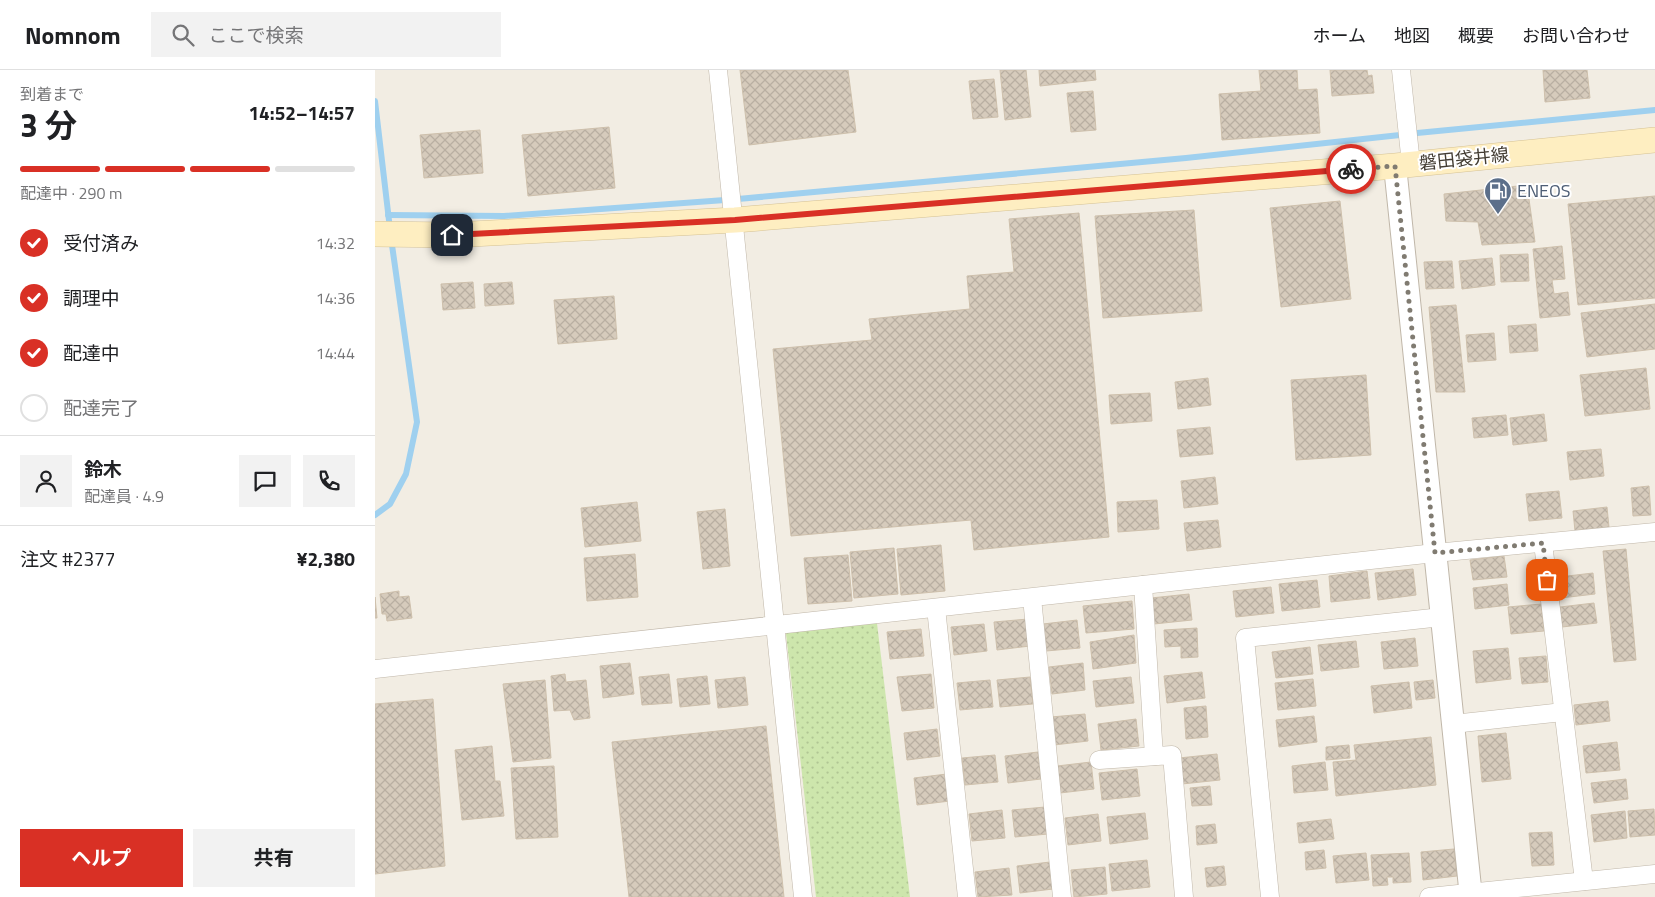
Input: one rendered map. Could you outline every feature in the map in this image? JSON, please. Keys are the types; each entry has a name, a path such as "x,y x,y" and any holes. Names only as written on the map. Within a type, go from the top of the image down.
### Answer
{"main road":[{"name":"磐田袋井線","path":"377,233 420,235 735,220 1403,165 1655,140"}],"street":[{"path":"718,70 735,220 803,897"},
{"path":"1401,70 1403,165 1435,553 1471,895"},
{"path":"375,669 1435,553 1655,532"},
{"path":"1543,543 1584,881"},
{"path":"1143,585 1154,756"},
{"path":"1032,598 1062,897"},
{"path":"936,608 967,897"},
{"path":"1270,897 1245,638 1442,617"},
{"path":"1453,724 1563,712"},
{"path":"1099,760 1172,755 1184,897"},
{"path":"1429,897 1471,895 1655,874"}],"green space":[{"path":"876,615 910,897 816,897 785,625"}],"building":[{"path":"740,70 848,70 856,132 749,145"},
{"path":"1000,70 1026,70 1031,117 1005,120"},
{"path":"1039,70 1095,70 1096,80 1040,86"},
{"path":"1259,70 1297,70 1298,90 1317,89 1320,133 1222,140 1219,94 1261,91"},
{"path":"1330,70 1367,70 1368,76 1372,75 1374,93 1332,96"},
{"path":"1543,70 1587,70 1590,98 1545,102"},
{"path":"994,79 998,117 973,119 969,81"},
{"path":"1093,91 1096,130 1071,132 1067,93"},
{"path":"609,127 615,188 528,196 522,135"},
{"path":"480,130 483,173 424,178 420,135"},
{"path":"1527,185 1535,242 1482,245 1478,222 1446,221 1444,194"},
{"path":"1655,196 1655,298 1578,305 1568,204"},
{"path":"1340,201 1351,299 1281,307 1270,208"},
{"path":"1194,210 1202,311 1103,318 1095,216"},
{"path":"1079,213 1109,537 974,550 971,520 791,536 773,349 872,340 869,319 970,309 967,276 1014,272 1009,219"},
{"path":"1562,246 1565,279 1552,280 1554,294 1568,292 1570,315 1540,318 1533,249"},
{"path":"1528,254 1529,281 1501,282 1500,255"},
{"path":"1492,258 1495,285 1462,289 1459,261"},
{"path":"1452,261 1454,288 1426,289 1424,262"},
{"path":"473,282 475,308 443,310 441,284"},
{"path":"512,282 514,304 485,306 484,284"},
{"path":"614,296 617,339 558,344 554,300"},
{"path":"1655,304 1655,349 1587,357 1581,313"},
{"path":"1456,305 1465,392 1436,392 1429,307"},
{"path":"1536,324 1538,351 1510,353 1508,326"},
{"path":"1494,333 1496,360 1468,362 1466,335"},
{"path":"1646,368 1650,409 1585,416 1580,375"},
{"path":"1366,375 1371,455 1296,460 1291,380"},
{"path":"1208,378 1211,405 1178,409 1175,382"},
{"path":"1150,393 1152,421 1111,424 1109,395"},
{"path":"1544,414 1547,441 1513,445 1510,418"},
{"path":"1506,415 1508,435 1474,438 1472,418"},
{"path":"1210,427 1213,454 1180,457 1177,430"},
{"path":"1601,449 1604,476 1570,480 1567,452"},
{"path":"1215,477 1218,504 1184,508 1181,481"},
{"path":"1649,486 1651,515 1633,516 1631,488"},
{"path":"1559,491 1562,518 1529,521 1526,494"},
{"path":"1157,500 1159,529 1118,532 1117,502"},
{"path":"637,502 641,541 585,547 581,508"},
{"path":"1607,507 1609,527 1575,531 1573,511"},
{"path":"725,509 730,566 703,569 697,512"},
{"path":"1218,520 1221,547 1187,551 1184,523"},
{"path":"941,545 945,591 901,595 897,549"},
{"path":"894,548 898,594 854,598 850,552"},
{"path":"1626,549 1636,660 1614,662 1603,551"},
{"path":"635,554 638,597 587,601 584,558"},
{"path":"848,555 852,601 808,604 804,558"},
{"path":"1504,556 1507,577 1473,580 1470,560"},
{"path":"1413,569 1416,595 1378,600 1375,573"},
{"path":"1367,571 1370,598 1331,602 1329,576"},
{"path":"1593,573 1595,594 1561,598 1559,577"},
{"path":"1317,580 1320,607 1282,611 1279,584"},
{"path":"1507,584 1509,605 1475,609 1473,588"},
{"path":"1271,587 1274,613 1236,617 1233,591"},
{"path":"399,591 399,597 409,596 412,618 387,621 386,614 382,614 380,594"},
{"path":"1189,594 1192,620 1154,624 1151,598"},
{"path":"375,597 377,618 375,618"},
{"path":"1132,601 1134,629 1086,633 1083,606"},
{"path":"1594,603 1597,623 1562,627 1560,607"},
{"path":"1541,604 1544,631 1511,634 1508,607"},
{"path":"1028,619 1030,646 997,650 994,622"},
{"path":"1077,620 1080,648 1046,651 1043,624"},
{"path":"984,624 987,651 954,655 951,627"},
{"path":"1197,628 1198,657 1181,658 1181,646 1165,647 1164,630"},
{"path":"921,629 924,656 890,659 887,632"},
{"path":"1134,635 1136,663 1093,669 1090,642"},
{"path":"1415,638 1418,666 1384,669 1381,642"},
{"path":"1356,641 1359,667 1321,671 1318,645"},
{"path":"1310,647 1313,674 1276,678 1272,652"},
{"path":"1508,648 1511,679 1476,683 1473,651"},
{"path":"1546,656 1548,682 1522,684 1519,658"},
{"path":"630,663 634,694 603,698 600,666"},
{"path":"1083,663 1085,690 1052,694 1049,667"},
{"path":"1202,672 1205,698 1167,703 1164,676"},
{"path":"565,674 566,682 586,680 590,718 574,720 570,710 554,711 551,676"},
{"path":"669,674 672,703 642,705 639,677"},
{"path":"931,674 934,708 902,711 897,677"},
{"path":"707,676 710,704 680,707 677,679"},
{"path":"745,677 748,705 718,708 715,680"},
{"path":"1030,677 1033,704 1000,707 997,680"},
{"path":"1131,677 1134,703 1096,707 1093,681"},
{"path":"1313,679 1316,706 1278,710 1275,683"},
{"path":"545,680 551,758 513,762 503,684"},
{"path":"990,680 993,707 960,710 957,683"},
{"path":"1433,680 1435,698 1416,700 1414,682"},
{"path":"1409,682 1412,708 1374,713 1371,686"},
{"path":"433,699 445,866 375,874 375,704"},
{"path":"1608,701 1610,721 1576,725 1574,705"},
{"path":"1206,706 1208,737 1186,739 1184,708"},
{"path":"1085,714 1088,741 1054,745 1051,717"},
{"path":"1314,716 1317,742 1279,747 1276,720"},
{"path":"1136,719 1139,746 1101,750 1098,724"},
{"path":"766,726 784,897 629,897 612,742"},
{"path":"937,729 940,756 907,760 904,733"},
{"path":"1506,733 1511,779 1482,782 1478,736"},
{"path":"1431,737 1436,785 1336,796 1333,762 1356,760 1354,745"},
{"path":"1617,742 1620,770 1586,773 1583,746"},
{"path":"1349,745 1350,758 1326,760 1326,747"},
{"path":"492,746 495,781 500,781 504,816 462,820 455,750"},
{"path":"1038,752 1041,779 1008,783 1005,756"},
{"path":"1217,754 1220,780 1182,784 1179,758"},
{"path":"995,755 998,782 965,785 962,758"},
{"path":"1091,762 1094,789 1060,793 1057,766"},
{"path":"1325,762 1328,790 1294,793 1292,766"},
{"path":"554,766 558,837 516,839 511,768"},
{"path":"1137,769 1140,796 1102,800 1099,773"},
{"path":"947,774 950,801 917,805 914,778"},
{"path":"1626,779 1628,799 1594,803 1591,783"},
{"path":"1210,786 1212,805 1192,806 1190,788"},
{"path":"1045,807 1048,834 1015,837 1012,810"},
{"path":"1654,809 1655,835 1630,837 1628,811"},
{"path":"1002,810 1005,838 972,841 969,814"},
{"path":"1625,811 1627,838 1594,842 1591,815"},
{"path":"1145,813 1148,839 1110,844 1107,817"},
{"path":"1098,814 1101,841 1068,845 1065,818"},
{"path":"1331,819 1334,839 1299,843 1297,823"},
{"path":"1215,824 1217,843 1197,845 1196,826"},
{"path":"1552,832 1554,865 1532,866 1529,833"},
{"path":"1454,849 1457,876 1423,880 1421,852"},
{"path":"1324,850 1326,868 1306,870 1305,852"},
{"path":"1366,853 1369,880 1336,883 1333,856"},
{"path":"1409,853 1411,882 1393,883 1393,877 1387,877 1388,885 1373,886 1371,855"},
{"path":"1147,860 1150,887 1112,891 1109,864"},
{"path":"1050,862 1053,889 1020,893 1017,866"},
{"path":"1224,866 1226,885 1207,887 1205,868"},
{"path":"1105,867 1107,894 1074,897 1071,870"},
{"path":"1009,868 1012,895 978,897 975,872"}],"waterway":[{"path":"375,101 390,229"},
{"path":"1417,133 1655,110"},
{"path":"738,199 1186,158 1400,135"},
{"path":"388,215 504,216 725,200"},
{"path":"375,515 390,504 406,474 417,422 391,238"}],"way so far":[{"path":"1351,169 1395,166 1435,553 1543,543 1547,580"}],"place":[{"name":"ENEOS","path":"1498,215"}],"route":[{"path":"452,235 735,220 1351,169"}]}
